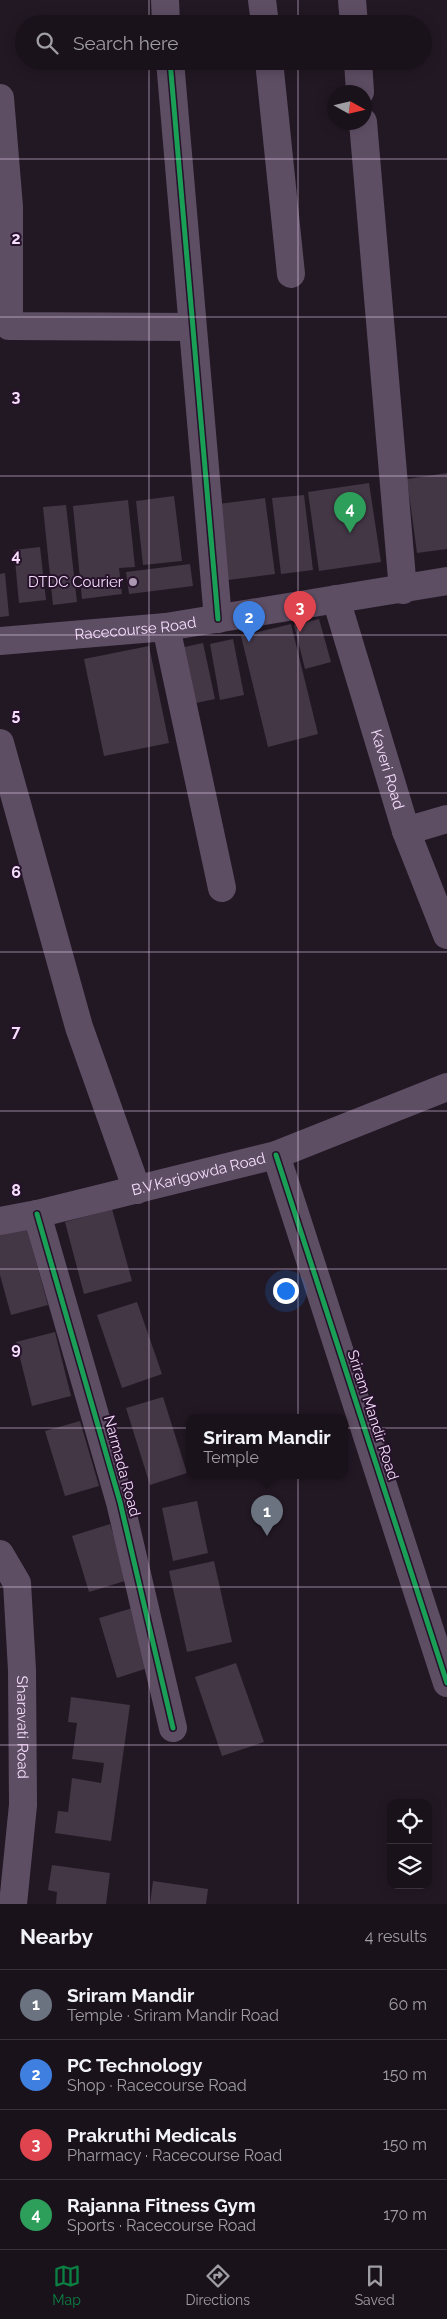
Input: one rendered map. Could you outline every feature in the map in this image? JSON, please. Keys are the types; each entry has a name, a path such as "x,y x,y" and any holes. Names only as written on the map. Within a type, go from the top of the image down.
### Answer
{"street":[{"path":"164,0 165,15"},
{"path":"262,0 264,15"},
{"path":"352,0 353,15"},
{"path":"171,70 218,619"},
{"path":"270,70 291,274"},
{"path":"359,70 360,85"},
{"path":"0,98 9,206 4,326 192,327"},
{"path":"364,130 403,590"},
{"name":"Racecourse Road","path":"0,641 166,627 403,590 447,581"},
{"name":"Kaveri Road","path":"336,600 406,831 447,935"},
{"path":"166,627 222,888"},
{"path":"0,743 79,1028 137,1190"},
{"path":"406,831 447,819"},
{"name":"B.V.Karigowda Road","path":"0,1221 38,1214 276,1155 447,1086"},
{"name":"Sriram Mandir Road","path":"276,1155 447,1683"},
{"name":"Narmada Road","path":"38,1214 120,1502 173,1728"},
{"name":"Sharavati Road","path":"0,1554 17,1583 22,1670 23,1805 13,1904"}],"building":[{"path":"447,473 447,549 417,553 407,479"},
{"path":"369,483 381,562 319,571 308,492"},
{"path":"304,495 313,570 281,574 272,498"},
{"path":"174,496 182,561 143,565 136,501"},
{"path":"265,498 275,574 228,580 218,504"},
{"path":"128,500 135,567 119,568 122,594 82,599 73,506"},
{"path":"66,505 77,602 53,605 43,507"},
{"path":"40,547 46,600 19,603 14,550"},
{"path":"190,564 193,586 129,594 126,572"},
{"path":"5,573 9,616 0,617 0,574"},
{"path":"319,619 331,662 305,669 294,625"},
{"path":"291,624 318,734 268,747 241,636"},
{"path":"233,639 244,695 220,700 210,644"},
{"path":"203,643 215,699 191,704 180,648"},
{"path":"149,646 169,743 104,756 84,659"},
{"path":"112,1209 132,1281 84,1294 65,1222"},
{"path":"27,1228 48,1305 11,1315 0,1275 0,1235"},
{"path":"137,1302 162,1374 122,1388 97,1315"},
{"path":"55,1332 71,1396 32,1406 16,1342"},
{"path":"163,1397 186,1473 150,1485 126,1408"},
{"path":"80,1421 99,1486 65,1496 45,1431"},
{"path":"197,1501 208,1553 173,1561 162,1508"},
{"path":"110,1524 128,1580 89,1592 72,1536"},
{"path":"214,1561 232,1642 187,1652 169,1571"},
{"path":"136,1607 154,1666 117,1678 99,1618"},
{"path":"236,1663 264,1742 222,1756 195,1677"},
{"path":"71,1697 130,1705 111,1841 55,1833 58,1811 68,1812 72,1778 101,1783 104,1763 72,1759 77,1723 68,1722"},
{"path":"52,1865 110,1873 106,1904 56,1904 57,1892 48,1890"},
{"path":"153,1881 208,1889 206,1904 150,1904"}],"cycle path":[{"path":"171,70 218,619"},
{"path":"276,1155 447,1683"},
{"path":"37,1214 120,1502 173,1728"}],"place":[{"name":"Rajanna Fitness Gym","path":"350,533"},
{"name":"DTDC Courier","path":"133,582"},
{"name":"Prakruthi Medicals","path":"300,632"},
{"name":"PC Technology","path":"249,642"},
{"name":"Sriram Mandir","path":"267,1536"}]}
